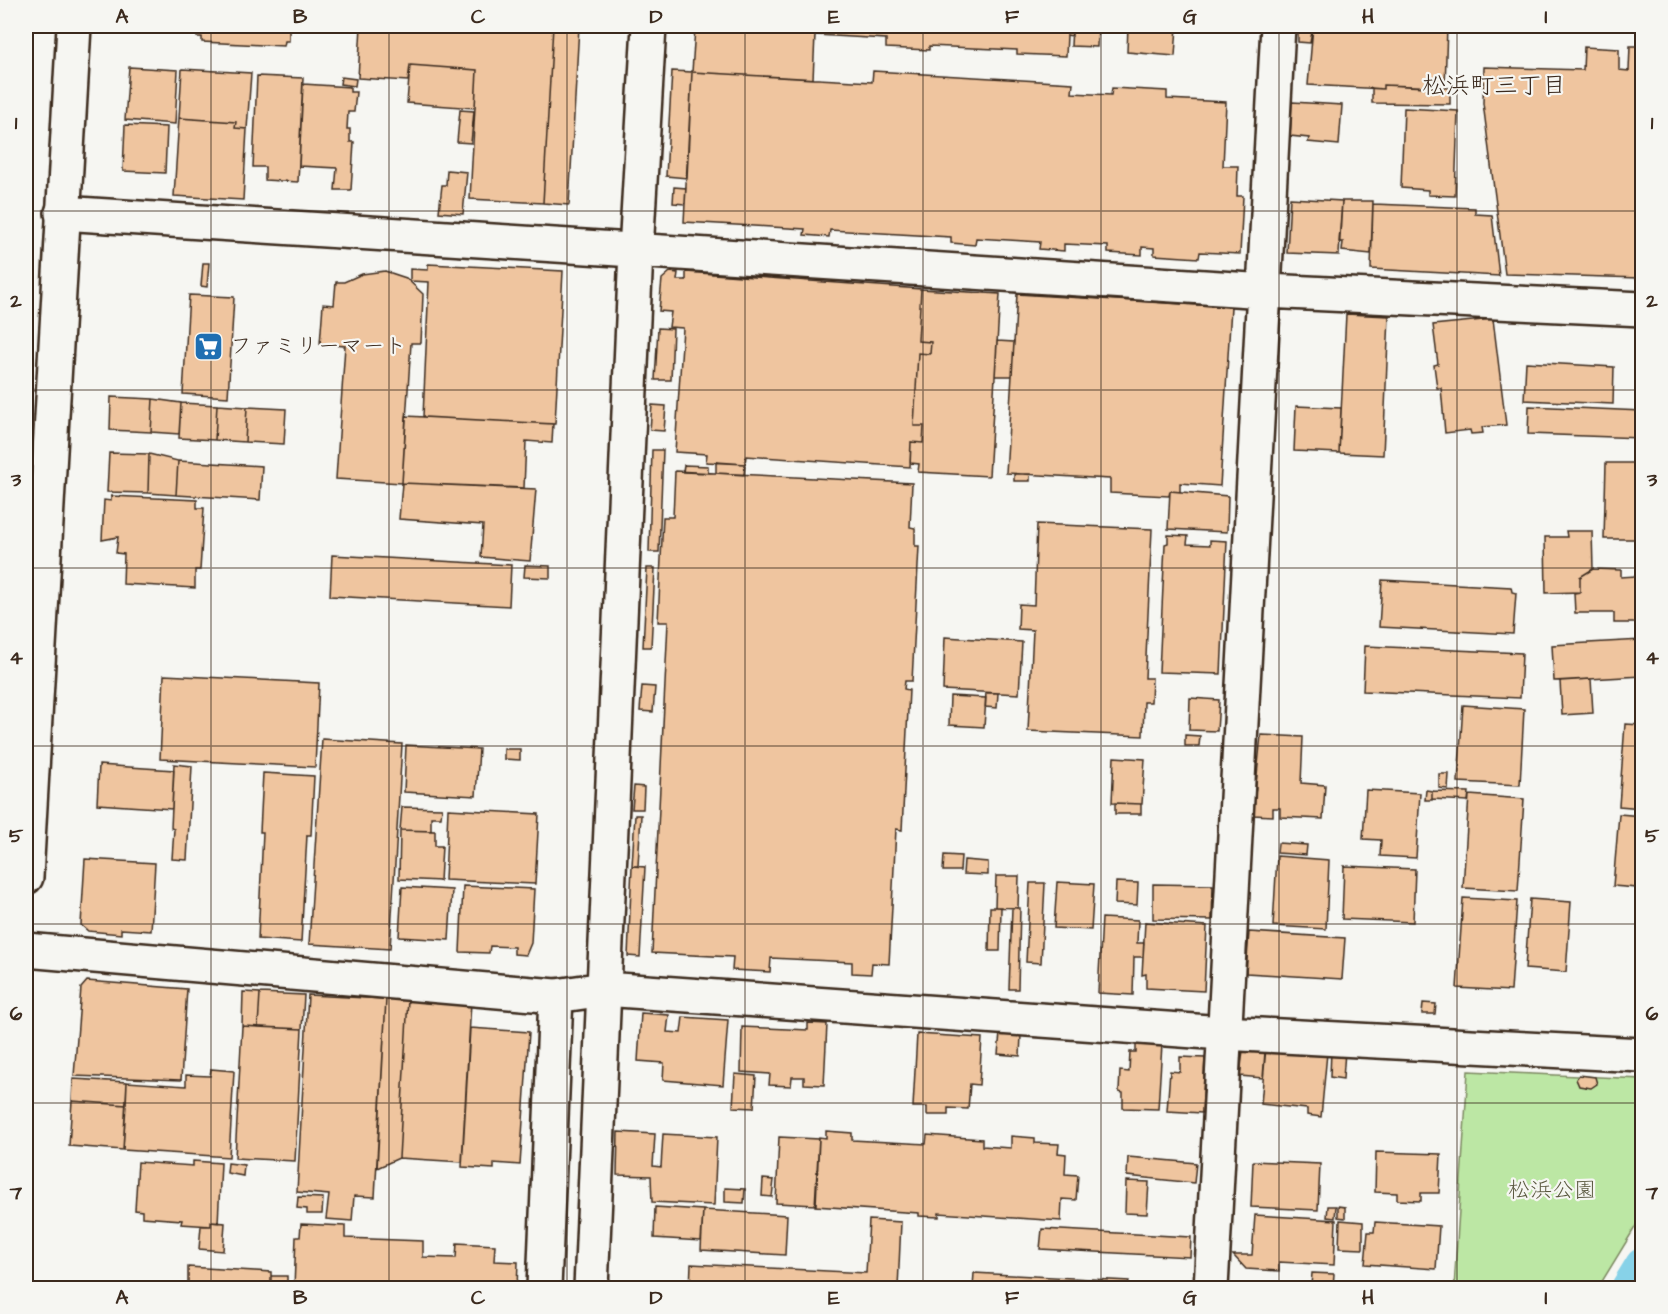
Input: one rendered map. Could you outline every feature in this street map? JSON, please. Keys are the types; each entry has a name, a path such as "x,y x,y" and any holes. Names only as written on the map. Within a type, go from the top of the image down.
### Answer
{"street":[{"path":"26,877 74,26"},
{"path":"591,1288 636,251 649,26"},
{"path":"1211,1288 1222,1033 1266,291 1278,26"},
{"path":"62,213 1266,291 1642,309"},
{"path":"26,950 556,996 604,989 1222,1033 1642,1055"},
{"path":"544,1288 556,996"}],"green space":[{"name":"松浜公園","path":"1468,1071 1642,1079 1642,1216 1598,1288 1454,1288"}],"building":[{"path":"198,26 289,26 289,41 285,41 284,46 202,42 202,37 197,37"},
{"path":"361,26 553,26 543,203 470,199 477,70 410,65 408,81 358,78"},
{"path":"553,26 579,26 569,205 543,203"},
{"path":"695,26 695,28 675,27"},
{"path":"695,26 1072,26 1072,36 1067,35 1066,56 1017,54 1017,50 929,46 929,50 886,48 886,39 695,28"},
{"path":"1072,26 1098,26 1097,47 1071,46"},
{"path":"1128,26 1177,26 1175,56 1127,52"},
{"path":"1298,26 1313,26 1310,43 1298,42"},
{"path":"1313,26 1447,26 1445,87 1383,85 1383,89 1308,85"},
{"path":"695,28 815,35 813,79 692,72"},
{"path":"1630,46 1642,46 1640,278 1505,274 1483,103 1484,67 1583,70 1584,47 1619,49 1619,70 1629,71"},
{"path":"410,65 477,70 475,108 407,103"},
{"path":"129,67 178,70 175,124 125,120"},
{"path":"182,69 251,73 247,129 235,128 236,122 179,118"},
{"path":"672,71 692,72 687,178 666,176"},
{"path":"873,71 1073,83 1072,93 1111,95 1112,88 1167,91 1167,99 1226,102 1223,166 1238,166 1237,196 1243,196 1240,254 1200,252 1199,258 1154,255 1154,248 1142,247 1142,255 1108,253 1108,246 1064,244 1064,251 1039,249 1040,242 976,238 975,245 951,243 951,237 830,230 829,237 804,235 805,229 684,222 692,72 872,82"},
{"path":"257,76 303,78 298,182 265,180 265,167 253,167"},
{"path":"341,77 356,79 355,86 340,84"},
{"path":"303,84 350,87 350,92 356,92 354,112 348,112 347,129 350,129 350,142 354,142 351,190 335,190 337,168 299,166"},
{"path":"1383,85 1450,88 1450,104 1372,103 1372,88 1383,89"},
{"path":"1292,102 1342,105 1339,145 1308,142 1309,138 1290,136"},
{"path":"1404,108 1458,111 1455,196 1428,195 1428,190 1401,188"},
{"path":"460,110 474,111 471,143 457,142"},
{"path":"179,118 236,122 235,128 247,129 243,200 174,196"},
{"path":"125,125 167,127 165,173 123,171"},
{"path":"447,170 467,172 463,214 439,212 442,185 446,185"},
{"path":"674,187 686,188 685,204 673,203"},
{"path":"1290,198 1342,201 1339,255 1287,253"},
{"path":"1342,201 1373,201 1371,254 1342,251 1343,242 1339,242"},
{"path":"1373,204 1475,208 1475,214 1492,215 1499,276 1371,269"},
{"path":"203,263 209,263 207,287 201,286"},
{"path":"428,264 563,271 555,424 423,417 429,282 410,281 410,269 428,270"},
{"path":"385,271 406,278 423,294 421,343 411,343 402,483 336,479 345,346 320,344 323,304 334,305 336,282 344,282 362,274"},
{"path":"670,272 678,273 677,280 686,280 686,272 921,289 918,341 931,342 930,354 918,353 914,426 924,426 923,443 911,442 910,467 746,456 745,464 706,462 707,454 675,452 683,328 669,327 671,312 659,311 662,279"},
{"path":"921,289 1000,294 989,476 918,472 919,464 910,463 911,442 923,443 924,426 914,426 918,353 930,354 931,342 918,341"},
{"path":"1017,294 1231,307 1220,486 1180,483 1180,492 1170,491 1169,496 1110,493 1110,479 1006,473"},
{"name":"ファミリーマート","path":"189,295 234,297 228,397 183,394"},
{"path":"1346,314 1389,316 1383,455 1339,453"},
{"path":"1493,319 1506,425 1482,427 1483,433 1471,434 1470,430 1445,433 1441,388 1437,388 1434,365 1438,364 1433,325"},
{"path":"658,328 673,329 671,380 655,380"},
{"path":"997,341 1014,342 1012,376 995,376"},
{"path":"1526,362 1614,367 1613,404 1524,400"},
{"path":"111,397 153,399 151,432 110,430"},
{"path":"153,399 181,403 179,434 151,432"},
{"path":"181,403 217,405 215,440 179,438"},
{"path":"217,405 247,407 245,442 215,440"},
{"path":"652,405 666,406 664,431 650,430"},
{"path":"1296,406 1341,408 1339,453 1294,451"},
{"path":"1529,406 1642,411 1642,438 1528,434"},
{"path":"247,407 286,409 284,444 245,442"},
{"path":"406,416 553,424 552,443 526,441 524,488 402,483"},
{"path":"652,450 663,450 659,552 649,552"},
{"path":"109,453 149,454 148,493 107,492"},
{"path":"149,454 178,461 176,495 148,493"},
{"path":"178,461 262,466 260,500 176,495"},
{"path":"716,462 745,464 744,475 716,473"},
{"path":"1606,463 1642,463 1642,565 1639,565 1640,539 1604,539"},
{"path":"684,465 708,466 708,473 683,472"},
{"path":"675,471 912,483 910,527 915,528 915,546 919,546 912,681 905,681 904,689 909,690 902,830 896,829 889,964 872,963 871,974 852,973 852,962 771,958 770,972 732,970 733,957 652,953 668,622 658,622 663,517 673,517"},
{"path":"1014,474 1030,474 1030,481 1014,481"},
{"path":"402,483 536,489 530,561 481,557 483,525 399,519"},
{"path":"1170,491 1228,496 1227,532 1168,529"},
{"path":"111,496 197,500 197,508 204,508 200,570 195,570 195,588 123,584 124,554 116,553 118,537 102,540 104,500 111,501"},
{"path":"1037,524 1152,529 1145,678 1152,678 1151,702 1144,702 1143,736 1028,731 1033,630 1018,629 1019,604 1034,605"},
{"path":"1566,531 1592,531 1593,569 1580,577 1580,592 1546,593 1545,537 1567,537"},
{"path":"1168,535 1188,536 1187,544 1210,545 1210,540 1227,541 1221,674 1159,672 1165,544 1168,543"},
{"path":"332,555 511,565 509,606 330,596"},
{"path":"525,565 550,566 550,578 524,577"},
{"path":"647,568 655,568 651,647 643,647"},
{"path":"1593,569 1621,570 1621,577 1636,576 1636,598 1642,598 1639,623 1614,623 1614,613 1575,613 1574,593 1580,592 1580,577"},
{"path":"1382,580 1511,587 1512,592 1516,593 1513,634 1379,627"},
{"path":"945,637 1022,642 1019,694 943,690"},
{"path":"1642,640 1642,676 1554,681 1552,645"},
{"path":"1365,646 1522,653 1520,698 1363,691"},
{"path":"164,675 319,683 315,767 160,759"},
{"path":"1591,679 1593,713 1562,715 1560,681"},
{"path":"642,686 655,687 653,712 640,711"},
{"path":"986,693 998,693 997,708 985,707"},
{"path":"950,696 986,698 984,727 949,725"},
{"path":"1190,698 1219,700 1217,731 1189,730"},
{"path":"1463,705 1524,709 1520,785 1458,782"},
{"path":"1625,724 1642,725 1642,808 1619,806"},
{"path":"1185,735 1200,736 1199,746 1185,746"},
{"path":"1261,735 1303,737 1301,783 1325,785 1323,819 1280,817 1280,808 1273,808 1273,816 1253,815"},
{"path":"322,739 402,744 390,949 309,944"},
{"path":"406,745 479,749 476,796 404,792"},
{"path":"504,749 520,749 520,760 504,759"},
{"path":"1114,757 1145,759 1142,804 1112,803"},
{"path":"174,764 192,766 187,860 172,859"},
{"path":"99,765 174,770 172,809 97,804"},
{"path":"263,773 314,776 311,835 307,835 301,942 258,939"},
{"path":"1439,774 1449,774 1448,789 1439,788"},
{"path":"634,786 644,787 643,809 632,809"},
{"path":"1366,790 1420,793 1416,858 1380,856 1381,840 1363,839"},
{"path":"1426,790 1432,791 1432,800 1425,800"},
{"path":"1432,791 1469,792 1468,801 1432,799"},
{"path":"1469,795 1524,799 1518,891 1463,888"},
{"path":"1115,803 1141,804 1141,814 1115,814"},
{"path":"402,807 442,808 441,817 431,817 431,831 400,830"},
{"path":"448,809 539,814 535,884 445,880"},
{"path":"1619,814 1642,816 1642,892 1637,891 1637,888 1613,886"},
{"path":"635,815 641,815 638,866 632,866"},
{"path":"400,830 435,831 435,846 442,846 440,881 399,879"},
{"path":"1278,843 1307,845 1306,855 1277,853"},
{"path":"944,855 961,856 960,871 943,871"},
{"path":"1277,856 1329,860 1326,929 1273,926"},
{"path":"85,859 155,863 151,931 121,929 121,934 88,931 81,925"},
{"path":"964,860 988,862 988,875 963,874"},
{"path":"632,866 645,867 640,957 628,956"},
{"path":"1344,866 1415,869 1413,922 1342,919"},
{"path":"996,876 1019,876 1018,908 995,907"},
{"path":"1057,882 1094,884 1091,930 1054,928"},
{"path":"1116,882 1138,883 1137,905 1115,904"},
{"path":"1030,883 1045,883 1041,963 1026,962"},
{"path":"1153,884 1213,885 1212,920 1153,919"},
{"path":"463,886 534,889 531,943 526,955 514,954 514,947 490,946 489,953 460,952"},
{"path":"402,887 452,890 449,940 399,937"},
{"path":"1463,898 1517,901 1511,991 1457,988"},
{"path":"1530,899 1571,902 1566,972 1525,969"},
{"path":"990,907 1001,907 1000,951 989,951"},
{"path":"1012,908 1020,908 1018,989 1009,989"},
{"path":"1102,918 1138,920 1137,943 1144,943 1143,957 1134,957 1133,995 1098,993"},
{"path":"1145,922 1207,926 1204,991 1146,988 1146,974 1142,975"},
{"path":"1249,932 1345,938 1342,979 1246,973"},
{"path":"87,981 187,989 181,1080 74,1076 81,988"},
{"path":"243,992 260,993 258,1027 242,1026"},
{"path":"260,993 304,995 302,1029 258,1027"},
{"path":"308,995 386,999 375,1197 354,1196 352,1221 326,1219 329,1195 297,1192"},
{"path":"386,999 408,999 399,1158 377,1168"},
{"path":"408,999 471,1002 462,1162 399,1158"},
{"path":"1423,1003 1436,1004 1435,1014 1422,1014"},
{"path":"641,1013 669,1015 667,1032 681,1033 683,1017 728,1020 723,1085 663,1080 664,1063 638,1061"},
{"path":"808,1023 827,1024 824,1085 804,1084 804,1077 792,1077 791,1086 769,1085 770,1074 741,1072 742,1027 808,1030"},
{"path":"242,1026 302,1029 295,1161 235,1158"},
{"path":"470,1028 529,1032 520,1165 494,1163 494,1169 462,1167"},
{"path":"1000,1033 1021,1035 1020,1056 998,1054"},
{"path":"917,1034 982,1038 979,1085 970,1084 968,1109 948,1108 948,1115 927,1115 927,1107 913,1107"},
{"path":"1136,1042 1162,1044 1158,1109 1123,1108 1123,1093 1119,1092 1120,1071 1129,1072 1130,1052 1136,1052"},
{"path":"1266,1047 1327,1053 1321,1117 1307,1115 1307,1109 1261,1104"},
{"path":"1243,1050 1265,1052 1263,1078 1240,1076"},
{"path":"1331,1050 1345,1051 1343,1079 1330,1077"},
{"path":"1180,1057 1205,1058 1202,1113 1167,1111 1170,1071 1180,1072"},
{"path":"211,1069 234,1071 229,1157 123,1150 127,1082 186,1086 186,1075 210,1076"},
{"path":"735,1074 756,1076 754,1108 733,1107"},
{"path":"1579,1075 1595,1077 1597,1084 1591,1088 1579,1086 1576,1079"},
{"path":"73,1079 127,1082 126,1105 72,1101"},
{"path":"72,1101 126,1105 123,1150 69,1146"},
{"path":"826,1131 852,1133 852,1140 926,1144 927,1135 982,1139 982,1146 1011,1148 1011,1136 1035,1138 1035,1143 1059,1144 1058,1153 1066,1154 1065,1174 1078,1175 1076,1200 1062,1199 1061,1221 939,1213 939,1217 919,1216 919,1213 815,1206 819,1137 826,1138"},
{"path":"618,1132 655,1134 653,1166 661,1167 663,1134 717,1137 714,1205 652,1202 651,1176 617,1175"},
{"path":"779,1137 819,1139 816,1205 776,1203"},
{"path":"1376,1152 1441,1154 1439,1193 1421,1193 1421,1201 1397,1200 1397,1193 1375,1192"},
{"path":"1128,1157 1196,1163 1194,1183 1127,1176"},
{"path":"193,1161 221,1163 218,1223 211,1222 211,1226 181,1224 182,1220 142,1217 142,1211 135,1210 138,1162 193,1166"},
{"path":"1253,1161 1320,1164 1318,1210 1251,1207"},
{"path":"228,1163 244,1165 243,1176 227,1173"},
{"path":"763,1179 774,1180 772,1197 762,1196"},
{"path":"1126,1181 1149,1182 1147,1214 1125,1213"},
{"path":"725,1188 745,1189 744,1203 725,1202"},
{"path":"298,1197 323,1198 322,1214 307,1214 307,1209 297,1208"},
{"path":"1328,1206 1336,1206 1335,1218 1327,1217"},
{"path":"1338,1206 1345,1207 1345,1218 1338,1217"},
{"path":"655,1207 703,1210 701,1241 654,1238"},
{"path":"703,1210 787,1215 785,1255 701,1250"},
{"path":"1255,1215 1336,1220 1334,1265 1279,1262 1279,1271 1246,1269 1233,1255 1252,1255"},
{"path":"869,1220 901,1222 898,1288 690,1288 691,1264 866,1273"},
{"path":"1340,1220 1363,1222 1363,1249 1339,1248"},
{"path":"211,1222 225,1223 223,1251 199,1249 201,1226 211,1226"},
{"path":"1375,1222 1439,1226 1436,1269 1365,1264 1368,1232 1374,1232"},
{"path":"301,1224 345,1226 345,1238 423,1241 423,1257 456,1258 457,1243 495,1245 494,1261 518,1262 517,1288 294,1288 296,1237 300,1237"},
{"path":"1042,1229 1191,1237 1190,1257 1040,1249"},
{"path":"188,1267 271,1272 271,1288 178,1288 178,1284 188,1284"},
{"path":"974,1273 1129,1281 1128,1288 973,1288"},
{"path":"1312,1273 1334,1274 1333,1287 1311,1286"},
{"path":"271,1276 287,1276 287,1288 271,1288"}],"waterway":[{"path":"1628,1288 1642,1265"}],"place":[{"name":"ファミリーマート","path":"209,346"}],"district":[{"name":"松浜町三丁目","path":"1494,86"}]}
